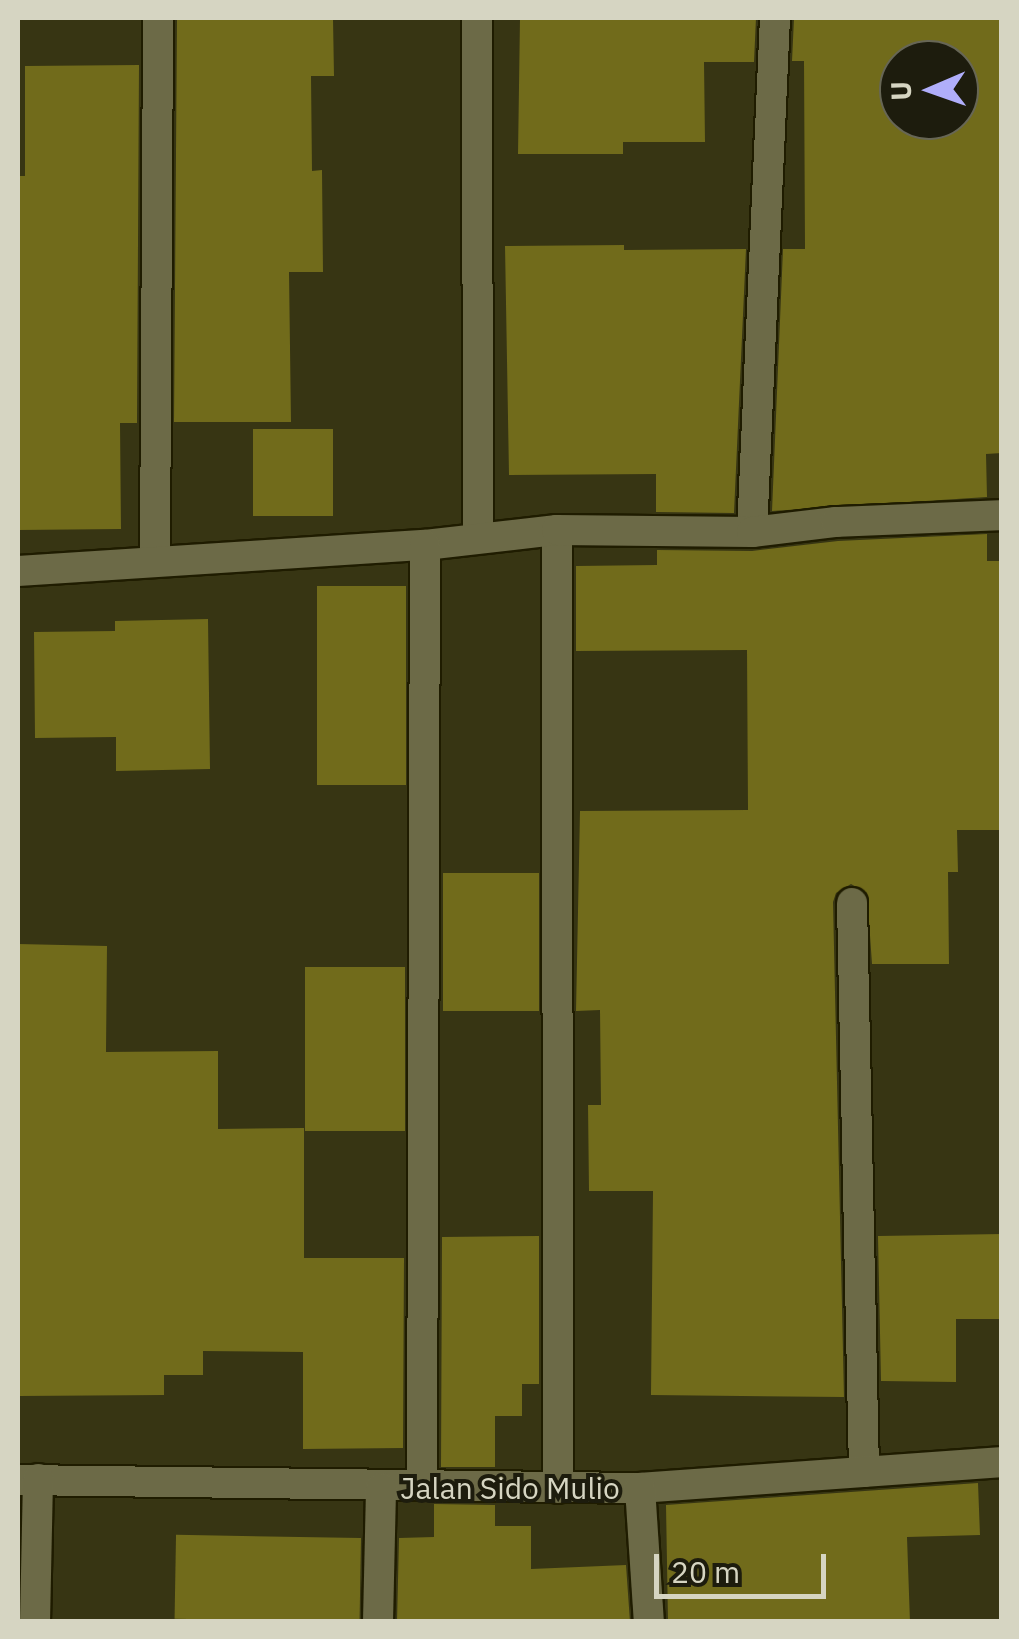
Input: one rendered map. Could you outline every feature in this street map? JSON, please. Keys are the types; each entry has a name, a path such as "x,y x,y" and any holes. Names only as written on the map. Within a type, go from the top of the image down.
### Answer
{"street":[{"path":"155,560 158,18"},
{"path":"476,18 478,538"},
{"path":"752,532 775,18"},
{"path":"18,571 425,545 557,530 752,532 836,522 1002,515"},
{"path":"557,530 558,1488"},
{"path":"422,1486 425,545"},
{"path":"852,903 864,1472"},
{"name":"Jalan Sido Mulio","path":"28,1479 381,1488 640,1488 1002,1462"},
{"path":"28,1479 35,1622"},
{"path":"378,1622 381,1488"},
{"path":"640,1488 650,1622"}],"building":[{"path":"177,18 333,18 334,76 311,76 312,171 322,170 323,272 289,272 291,422 174,422"},
{"path":"520,18 756,18 754,62 704,62 705,142 623,142 623,154 518,154"},
{"path":"794,18 1002,18 1002,453 986,454 987,497 772,511 783,249 805,249 804,61 792,61"},
{"path":"139,65 137,423 120,423 121,529 18,530 18,176 25,176 25,66"},
{"path":"624,245 624,250 746,249 734,513 656,512 656,474 509,475 505,246"},
{"path":"253,429 333,429 333,516 253,516"},
{"path":"987,534 987,561 1002,561 1002,830 957,830 958,872 948,872 949,964 872,964 867,893 851,884 836,893 833,902 844,1397 651,1395 653,1191 589,1191 588,1105 601,1105 600,1010 576,1011 580,811 748,810 747,650 576,651 576,566 657,565 657,550 752,551 838,541"},
{"path":"317,586 406,586 406,785 317,785"},
{"path":"208,619 210,769 116,771 116,737 35,738 34,632 115,631 115,621"},
{"path":"443,873 539,873 539,1011 443,1011"},
{"path":"18,944 107,946 106,1052 218,1051 218,1129 304,1128 304,1258 404,1258 403,1448 303,1449 303,1352 203,1351 203,1375 164,1375 164,1395 18,1396"},
{"path":"305,967 405,967 405,1131 305,1131"},
{"path":"1002,1234 1002,1319 956,1319 956,1382 881,1381 878,1236"},
{"path":"539,1236 539,1384 522,1384 522,1416 495,1416 495,1467 441,1467 442,1237"},
{"path":"978,1483 980,1535 907,1537 910,1622 668,1622 666,1505"},
{"path":"434,1504 495,1505 495,1526 531,1526 531,1569 626,1565 630,1622 397,1622 399,1538 434,1537"},
{"path":"176,1535 361,1538 360,1622 175,1619"}]}
